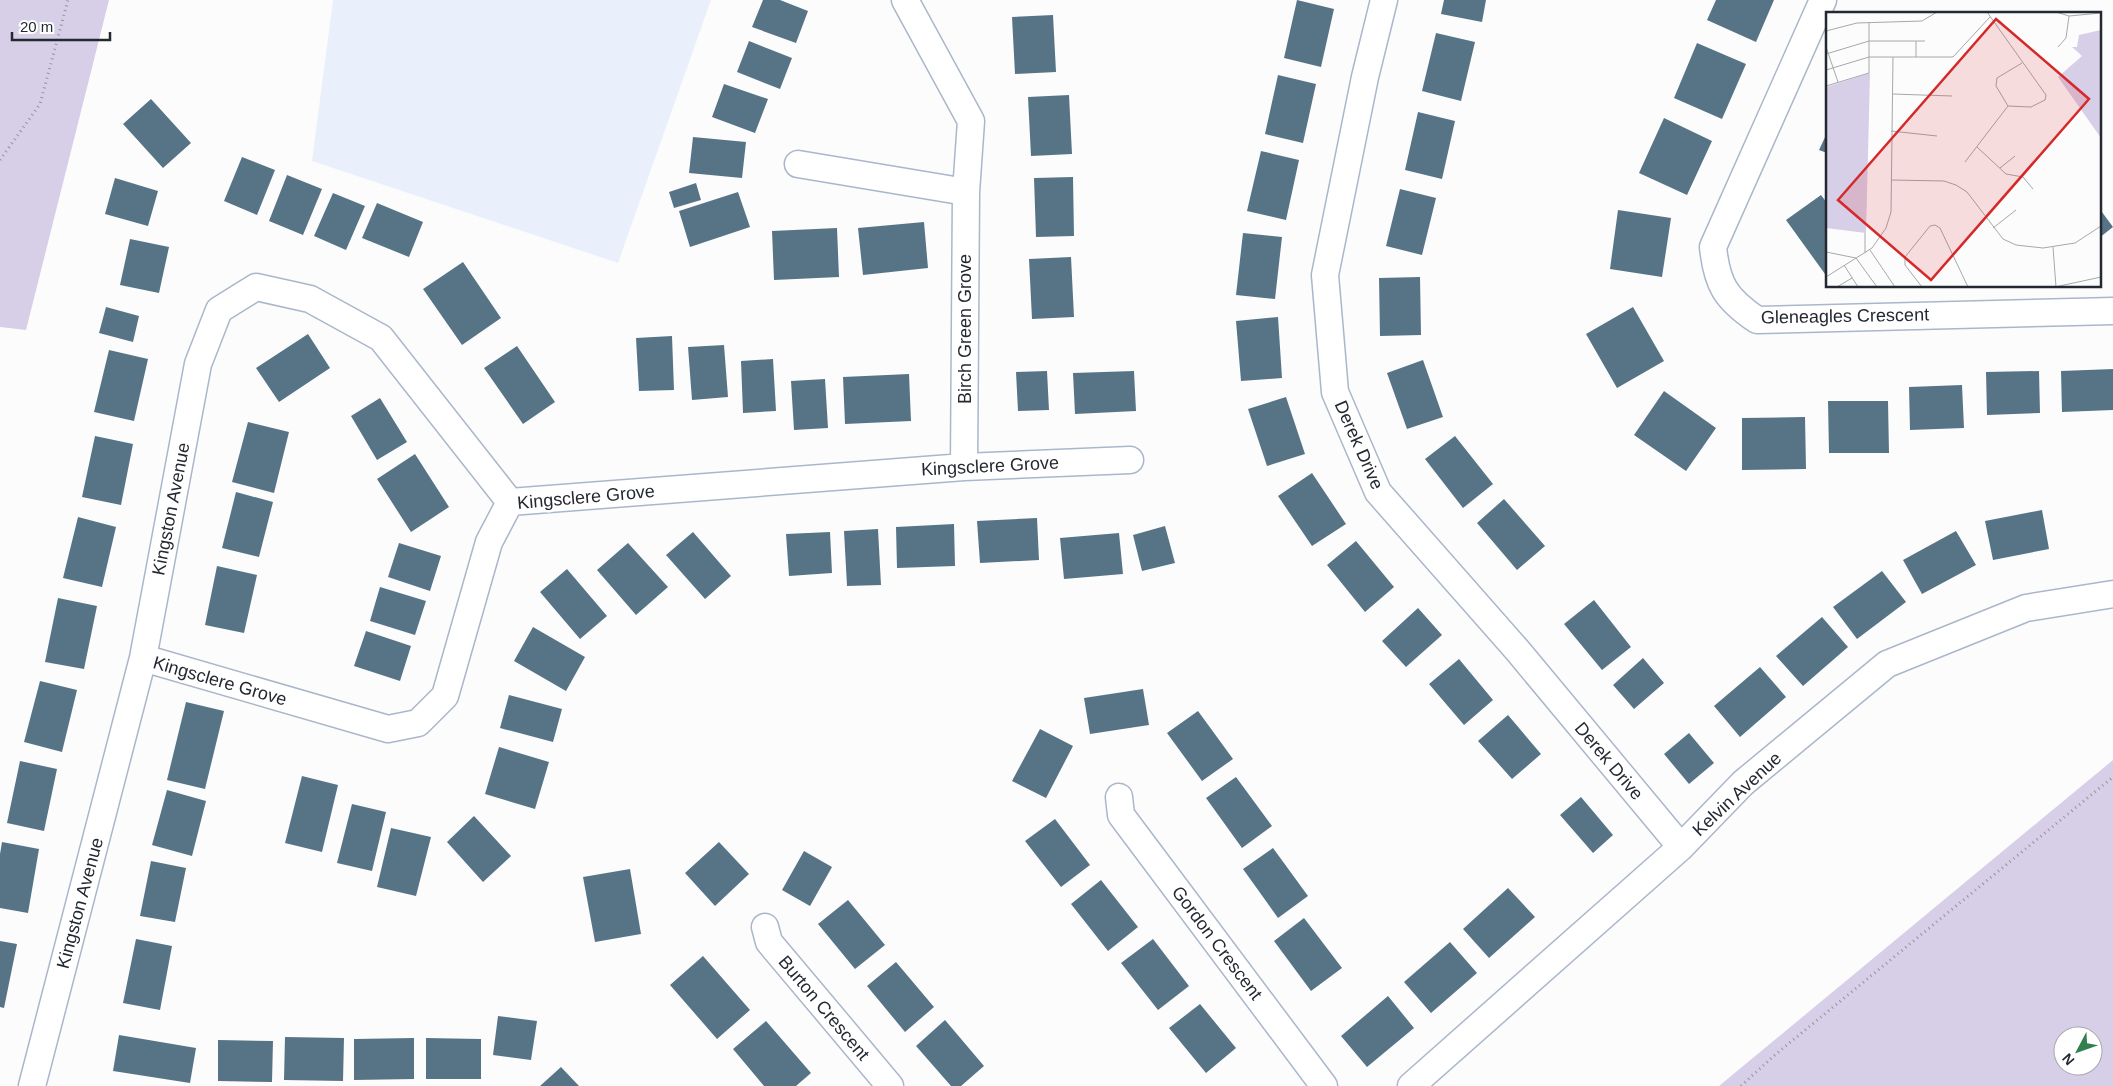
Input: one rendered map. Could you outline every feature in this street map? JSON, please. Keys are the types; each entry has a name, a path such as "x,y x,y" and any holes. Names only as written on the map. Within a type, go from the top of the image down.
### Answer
{"street":[{"name":"Birch Green Grove","path":"905,0 971,121 966,192 964,467"},
{"name":"Derek Drive","path":"1384,0 1365,77 1325,275 1335,392 1378,492 1518,651 1681,847"},
{"name":"Gleneagles Crescent","path":"1823,0 1713,247 1715,266 1720,283 1728,296 1757,320 2113,311"},
{"path":"798,164 966,192"},
{"name":"Kingston Avenue","path":"32,1086 143,658 198,364 219,310 256,287 310,299 381,338 510,502"},
{"name":"Kingsclere Grove","path":"143,658 388,730 418,723 445,696 489,542 510,502 964,467 1130,460"},
{"name":"Kelvin Avenue","path":"1411,1086 1681,847 1743,783 1887,664 2026,608 2113,594"},
{"name":"Gordon Crescent","path":"1119,797 1121,815 1324,1086"},
{"name":"Burton Crescent","path":"765,927 769,942 890,1086"}],"path":[{"path":"0,160 40,104 68,0"},
{"path":"1741,1086 1784,1048 2113,777"}],"shaded area":[{"path":"0,0 109,0 26,330 0,327"},
{"path":"333,0 711,0 618,263 312,161"},
{"path":"2113,760 2113,1086 1719,1086"}],"building":[{"path":"763,0 780,0 808,11 796,43 752,27"},
{"path":"1297,0 1334,9 1321,67 1284,58"},
{"path":"1444,0 1486,0 1482,22 1441,14"},
{"path":"1716,0 1774,0 1756,42 1707,20"},
{"path":"1053,15 1056,72 1015,74 1012,17"},
{"path":"1436,33 1475,42 1461,101 1422,91"},
{"path":"749,41 792,58 780,89 737,72"},
{"path":"1697,43 1746,64 1722,119 1674,98"},
{"path":"1278,75 1316,84 1303,143 1265,134"},
{"path":"724,84 768,99 755,133 712,117"},
{"path":"1069,95 1072,154 1031,156 1028,97"},
{"path":"151,99 191,143 163,168 123,124"},
{"path":"1418,112 1455,121 1442,179 1405,170"},
{"path":"1664,118 1712,141 1687,195 1639,173"},
{"path":"1826,135 1826,153 1819,150"},
{"path":"693,137 746,142 742,178 689,173"},
{"path":"1261,151 1299,160 1286,220 1247,211"},
{"path":"242,157 275,170 257,215 224,201"},
{"path":"287,175 322,189 303,235 269,221"},
{"path":"1073,177 1074,236 1036,237 1034,178"},
{"path":"115,178 158,191 148,226 105,214"},
{"path":"696,183 701,200 674,208 669,192"},
{"path":"1400,189 1436,198 1422,255 1386,246"},
{"path":"738,192 750,227 690,247 679,211"},
{"path":"333,193 365,206 346,250 314,236"},
{"path":"1821,195 1826,202 1826,274 1825,274 1786,220"},
{"path":"377,203 423,222 409,257 362,238"},
{"path":"2100,209 2113,227 2100,237"},
{"path":"1618,210 1671,218 1662,277 1610,269"},
{"path":"924,222 928,268 863,275 858,228"},
{"path":"837,228 839,277 774,280 772,231"},
{"path":"1243,233 1282,237 1275,299 1236,295"},
{"path":"130,239 169,247 159,293 120,285"},
{"path":"1071,257 1074,317 1032,319 1029,259"},
{"path":"463,262 501,318 462,345 423,289"},
{"path":"1420,277 1421,335 1380,336 1379,278"},
{"path":"106,307 139,316 133,342 99,333"},
{"path":"1633,307 1664,361 1617,388 1586,334"},
{"path":"1278,317 1282,378 1241,381 1236,321"},
{"path":"308,334 330,368 279,402 256,368"},
{"path":"672,336 674,390 639,391 636,338"},
{"path":"724,345 728,397 692,400 688,347"},
{"path":"517,346 555,402 523,424 484,368"},
{"path":"109,350 148,359 134,421 94,412"},
{"path":"773,359 776,411 743,413 741,361"},
{"path":"1423,360 1443,417 1407,429 1387,373"},
{"path":"2113,369 2113,410 2062,412 2061,371"},
{"path":"1047,371 1049,410 1018,411 1016,372"},
{"path":"1134,371 1136,411 1075,414 1073,373"},
{"path":"2039,371 2040,413 1987,415 1986,372"},
{"path":"909,374 911,421 845,424 843,377"},
{"path":"825,379 828,428 794,430 791,381"},
{"path":"1962,385 1964,428 1910,430 1909,387"},
{"path":"1664,391 1716,428 1686,471 1634,435"},
{"path":"1286,397 1305,454 1267,466 1248,409"},
{"path":"380,398 407,442 377,460 351,416"},
{"path":"1828,401 1888,401 1889,453 1829,453"},
{"path":"1805,417 1806,469 1742,470 1742,418"},
{"path":"248,422 289,432 274,493 232,482"},
{"path":"95,436 133,444 121,505 82,497"},
{"path":"1455,436 1493,484 1463,508 1425,459"},
{"path":"415,454 449,507 411,532 377,479"},
{"path":"1312,473 1346,524 1312,546 1278,496"},
{"path":"236,492 273,502 259,557 222,548"},
{"path":"1504,499 1545,546 1517,570 1477,523"},
{"path":"2042,510 2049,549 1993,560 1985,521"},
{"path":"78,517 116,527 102,587 63,578"},
{"path":"1037,518 1039,560 980,563 977,521"},
{"path":"954,524 955,566 897,568 896,527"},
{"path":"1165,526 1175,563 1142,571 1133,535"},
{"path":"878,529 881,585 847,586 844,531"},
{"path":"1956,531 1976,565 1922,594 1903,560"},
{"path":"693,532 731,576 705,599 666,555"},
{"path":"830,532 832,573 789,576 786,534"},
{"path":"1119,533 1123,574 1064,579 1060,538"},
{"path":"1356,541 1394,587 1365,612 1327,565"},
{"path":"399,543 441,556 430,591 388,577"},
{"path":"628,543 668,587 636,615 597,570"},
{"path":"217,566 257,575 244,633 205,625"},
{"path":"567,569 607,616 580,639 540,592"},
{"path":"1882,571 1906,602 1857,639 1833,607"},
{"path":"380,587 426,601 415,635 370,621"},
{"path":"58,598 97,606 84,669 45,662"},
{"path":"1594,600 1631,647 1602,670 1564,624"},
{"path":"1418,608 1442,635 1406,667 1382,641"},
{"path":"1822,617 1848,647 1803,686 1776,656"},
{"path":"533,627 585,657 566,691 514,661"},
{"path":"366,631 411,646 400,681 354,666"},
{"path":"1643,658 1664,683 1634,709 1613,685"},
{"path":"1459,659 1493,700 1464,725 1429,684"},
{"path":"1760,667 1786,697 1740,737 1714,706"},
{"path":"40,681 77,690 62,752 24,742"},
{"path":"1143,689 1149,725 1090,734 1084,698"},
{"path":"509,695 562,709 553,742 500,728"},
{"path":"186,702 224,711 205,789 167,780"},
{"path":"1198,711 1233,759 1202,781 1167,733"},
{"path":"1508,715 1541,754 1512,779 1478,741"},
{"path":"1040,729 1073,746 1046,798 1012,781"},
{"path":"1689,733 1714,763 1689,784 1664,754"},
{"path":"499,747 549,762 535,809 485,794"},
{"path":"20,761 57,769 44,831 7,823"},
{"path":"302,776 338,785 322,852 285,843"},
{"path":"1236,777 1272,826 1242,848 1206,798"},
{"path":"167,790 206,801 192,856 152,845"},
{"path":"1581,797 1613,835 1593,853 1560,815"},
{"path":"352,804 386,812 372,871 337,863"},
{"path":"474,816 511,856 483,882 447,842"},
{"path":"1055,819 1090,865 1061,887 1025,841"},
{"path":"391,828 431,837 416,896 377,887"},
{"path":"2,842 39,849 28,913 0,908 0,854"},
{"path":"719,842 749,874 715,906 685,873"},
{"path":"1273,848 1308,896 1278,918 1243,869"},
{"path":"804,851 832,867 810,906 782,890"},
{"path":"151,861 186,868 175,922 140,916"},
{"path":"630,869 641,934 595,942 583,877"},
{"path":"1101,880 1138,927 1108,951 1071,904"},
{"path":"1508,888 1535,917 1489,958 1463,929"},
{"path":"848,900 885,945 855,969 818,924"},
{"path":"1304,918 1342,968 1311,991 1274,941"},
{"path":"136,939 172,946 160,1010 123,1003"},
{"path":"1153,939 1189,986 1158,1010 1121,963"},
{"path":"0,941 17,944 4,1008 0,1007"},
{"path":"1450,942 1477,973 1431,1013 1404,982"},
{"path":"703,956 750,1010 717,1039 670,985"},
{"path":"896,962 934,1007 905,1032 867,986"},
{"path":"1388,996 1414,1028 1367,1067 1341,1036"},
{"path":"1200,1004 1236,1048 1206,1073 1169,1028"},
{"path":"498,1016 537,1021 531,1060 493,1055"},
{"path":"945,1020 984,1066 961,1086 951,1086 916,1046"},
{"path":"766,1021 811,1073 796,1086 764,1086 733,1049"},
{"path":"119,1035 196,1048 190,1083 113,1071"},
{"path":"285,1037 344,1038 343,1081 284,1080"},
{"path":"414,1038 414,1079 354,1080 354,1039"},
{"path":"426,1038 481,1039 481,1079 426,1079"},
{"path":"218,1040 273,1041 272,1082 218,1081"},
{"path":"561,1067 579,1086 540,1086"}]}
